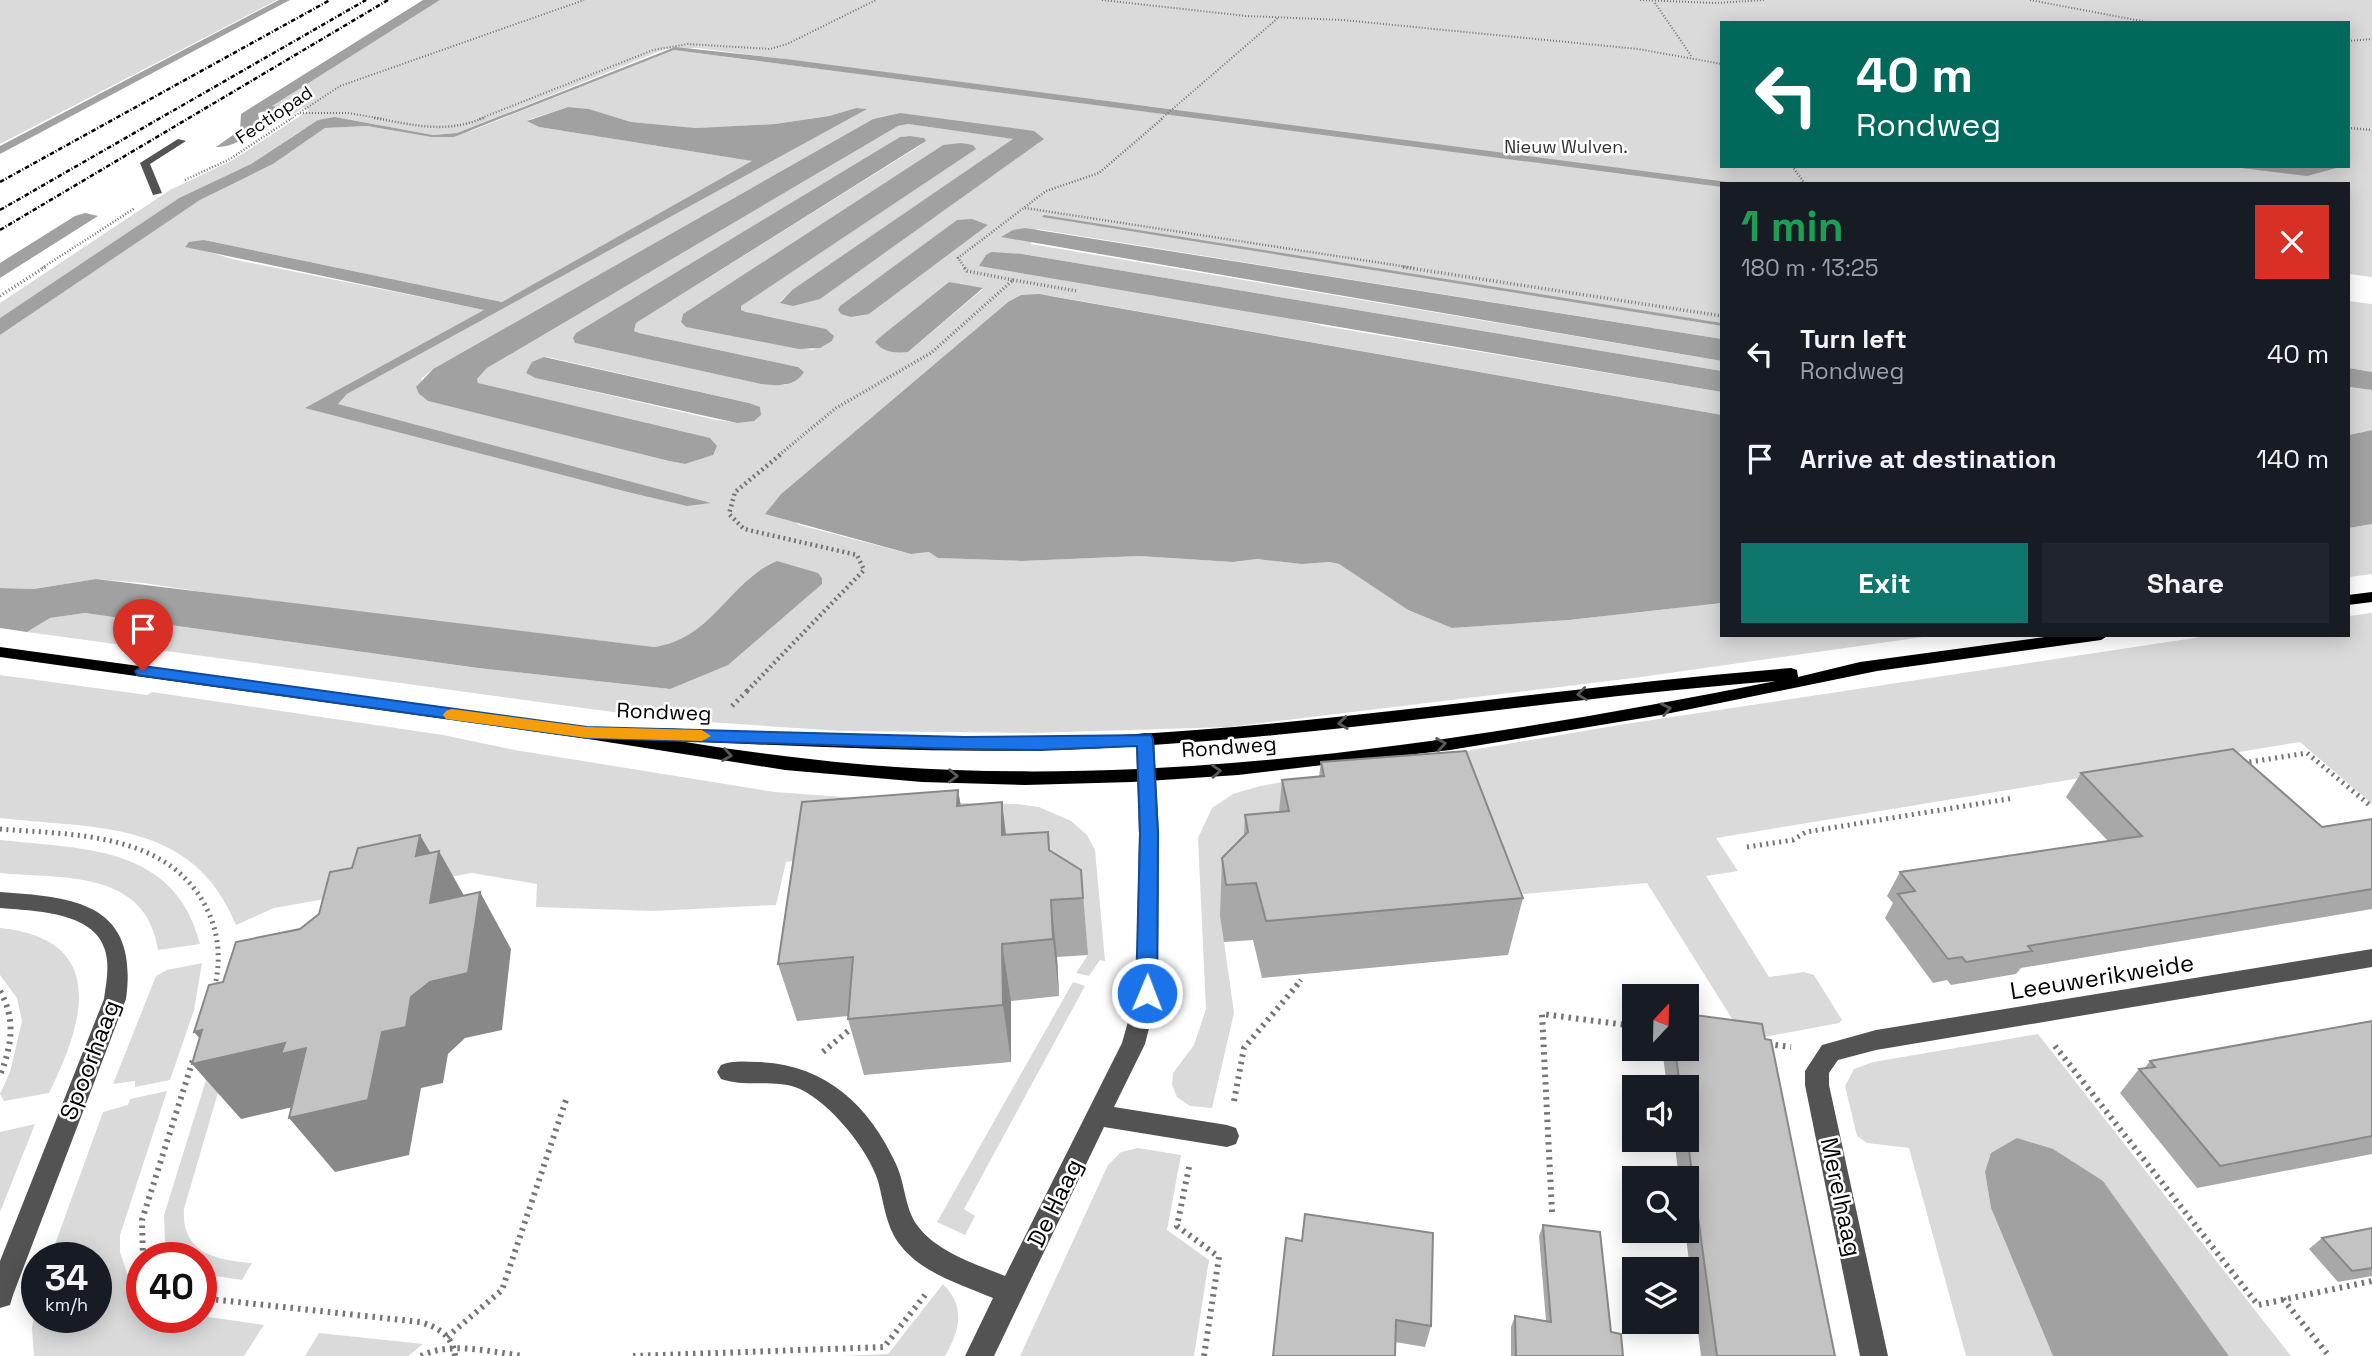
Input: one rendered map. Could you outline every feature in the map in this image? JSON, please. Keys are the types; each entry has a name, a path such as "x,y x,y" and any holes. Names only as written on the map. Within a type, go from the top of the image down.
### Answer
{"main road":[{"path":"2350,600 2372,597"},
{"name":"Rondweg","path":"0,652 587,732 750,759 897,774 1022,779 1147,775 1301,764 1372,755 1659,711 1870,668 2087,637"},
{"name":"Rondweg","path":"587,732 1014,744 1145,739 1319,725 1643,686 1870,668"}],"street":[{"path":"157,193 145,163 181,141"},
{"name":"De Haag","path":"979,1356 1133,1044 1147,993 1149,834 1145,739"},
{"name":"Spoorhaag","path":"0,900 51,905 91,916 116,944 120,979 115,999 0,1296"},
{"name":"Leeuwerikweide","path":"1835,1049 2372,958"},
{"name":"Merelhaag","path":"1835,1049 1817,1071 1817,1085 1874,1356"},
{"path":"729,1072 794,1076 815,1084 841,1106 886,1170 896,1206 909,1236 926,1252 1011,1292"},
{"path":"1098,1115 1227,1136"}],"path":[{"name":"Fectiopad","path":"0,296 157,193 230,159 340,86 584,0"},
{"path":"299,113 348,113 438,129 463,126 653,50 688,44 770,49 787,44 876,0"},
{"path":"1102,0 1638,49 1692,57 1717,64 1720,68"},
{"path":"1640,0 1764,0"},
{"path":"2030,0 2141,21"},
{"path":"1655,2 1692,57"},
{"path":"1077,291 967,271 958,258 1046,191 1099,173 1278,18"},
{"path":"2350,41 2372,39"},
{"path":"2350,128 2372,130"},
{"path":"1024,208 1720,316"},
{"path":"701,736 842,596 864,570 857,555 744,528 729,514 735,492 836,408 931,353 1013,280"},
{"path":"2238,764 2306,752 2372,807"},
{"path":"1747,847 1793,840 1806,832 2014,798"},
{"path":"0,829 116,842 142,849 184,874 196,885 204,900 220,943 221,960 211,998"},
{"path":"1227,1136 1244,1048 1301,980"},
{"path":"0,992 10,1013 12,1039 10,1054 0,1075"},
{"path":"1552,1212 1542,1014 1622,1024"},
{"path":"2031,1015 2258,1305 2372,1281"},
{"path":"794,1076 860,1020"},
{"path":"1765,1043 1835,1049"},
{"path":"143,1242 142,1220 194,1058"},
{"path":"447,1337 502,1290 568,1097"},
{"path":"1196,1131 1177,1226 1219,1257 1204,1356"},
{"path":"633,1356 884,1347 949,1264"},
{"path":"2283,1299 2329,1356"},
{"path":"217,1301 404,1318 436,1326 447,1337 455,1353"},
{"path":"421,1356 425,1352 523,1356"}],"green space":[{"path":"0,0 277,0 0,144"},
{"name":"Nieuw Wulven.","path":"440,0 2372,0 2372,277 2350,274 2350,182 1720,182 1720,323 1423,277 1720,326 1720,339 1037,229 1031,244 1720,361 1720,371 1022,254 1323,326 1720,392 1720,415 1052,296 1021,295 1008,302 781,494 766,514 911,554 929,552 939,558 1022,561 1139,556 1233,562 1257,559 1303,564 1329,562 1339,564 1408,610 1452,628 1569,620 1720,603 1720,637 1923,637 1634,678 1229,727 1033,733 841,731 664,719 27,632 50,618 85,613 478,668 670,689 777,561 760,570 707,622 692,633 675,642 654,647 258,600 143,583 96,579 34,589 0,588 0,335 200,200 273,164 325,128 367,126 431,137 471,131 674,50 1173,115 1177,110 698,48 665,49 457,133 433,135 335,117 299,132 251,164 179,198 0,318 0,303 170,190 233,160 309,110 302,108 295,113 284,113 289,109 271,106","holes":["568,107 589,109 631,122 696,128 775,124 829,116 856,108 866,109 347,394 338,404 687,506 307,408 485,310 236,260 185,245 204,240 502,302 753,161 539,127 528,120","900,113 1039,143 780,302 792,290 1014,139 908,124 898,126 487,368 477,379 478,383 712,455 685,464 669,461 428,401 419,394 422,378 433,369 873,119","900,137 924,138 921,145 636,323 634,331 639,333 798,367 786,385 761,384 576,343","943,145 741,306 741,310 832,341 812,350 681,321 683,314","957,220 988,225 869,314 838,310","949,282 983,289 908,352 880,337","544,357 552,358 749,403 737,423 535,378 526,373"]},
{"path":"2350,301 2372,304 2372,372 2350,368"},
{"path":"2350,387 2372,390 2372,430 2350,435"},
{"path":"2372,524 2372,574 2350,577 2350,528"},
{"path":"2372,613 2372,804 2300,742 1716,838 1738,871 1706,876 1769,977 1804,972 1814,975 1842,1020 1839,1023 1764,1037 1741,1033 1647,883 1523,894 1485,805 1224,942 1234,1013 1212,1108 1190,1106 1177,1097 1172,1085 1173,1073 1194,1045 1206,1009 1198,838 1212,808 1233,794 1260,786 1619,725 2201,637 2350,637 2350,616"},
{"path":"0,675 147,695 152,692 443,735 515,750 775,792 910,802 1017,804 1039,807 1071,821 1087,835 1095,850 1105,961 1100,960 1089,976 1076,973 1088,955 820,858 786,862 776,905 654,911 536,907 537,884 472,873 274,908 236,925 217,890 194,865 168,847 138,836 106,829 0,818"},
{"path":"0,840 93,851 122,858 148,870 170,887 188,911 200,944 158,950 150,924 137,905 119,892 98,883 0,873"},
{"path":"0,928 35,935 58,948 72,966 78,988 78,1012 72,1038 49,1093 4,1101 0,1094 10,1072 22,1021 17,998 0,975"},
{"path":"259,952 184,1209 188,1236 193,1242 165,1242 164,1215 229,1006"},
{"path":"202,963 194,1010 170,1080 135,1087 135,1081 113,1084 156,976 167,970"},
{"path":"1073,982 1085,986 964,1209 975,1216 965,1235 937,1222"},
{"path":"2038,1034 2291,1356 2229,1356 2103,1181 1985,1172 1991,1208 2053,1356 1966,1356 1909,1148 1867,1143 1857,1136 1845,1086 1854,1069 1873,1062"},
{"path":"167,1091 120,1235 120,1252 126,1270 126,1333 217,1333 217,1318 264,1325 244,1356 34,1356 32,1333 112,1333 112,1242 56,1242 103,1112 128,1105 130,1099"},
{"path":"35,1124 0,1212 0,1132"},
{"path":"1138,1148 1181,1155 1167,1230 1209,1260 1194,1356 1020,1356 1108,1165 1121,1152"},
{"path":"217,1257 252,1263 242,1280 217,1276"},
{"path":"943,1284 958,1310 957,1328 945,1356 840,1356 888,1354"},
{"path":"319,1333 423,1344 408,1356 305,1356"}],"shaded area":[{"path":"279,0 290,0 0,154 0,146"},
{"path":"423,0 440,0 272,106 290,109 258,113 260,125 250,134 234,144 216,147 240,130 241,114"},
{"path":"675,47 786,59 1728,182 1720,182 1720,187 674,50 454,137 431,137 367,126 325,128 273,164 200,200 0,335 0,318 179,198 251,164 318,120 335,117 433,135 457,133"},
{"path":"568,107 589,109 631,122 696,128 775,124 829,116 856,108 867,109 347,394 338,404 711,503 687,506 305,408 484,310 185,247 189,242 204,240 502,302 752,161 539,127 527,121"},
{"path":"900,113 1034,131 1044,139 820,299 793,306 780,303 792,290 1013,139 908,124 898,126 487,368 477,379 478,383 710,438 717,446 713,455 685,464 669,461 428,401 419,394 416,387 433,369 873,119"},
{"path":"900,137 924,138 926,141 636,323 634,331 639,333 798,367 804,372 796,380 779,385 761,384 575,343 573,338 576,333"},
{"path":"943,145 973,145 976,149 741,306 741,310 746,312 826,329 834,336 832,341 820,348 799,349 686,327 681,322 683,314"},
{"path":"2241,168 2337,168 2307,176"},
{"path":"85,213 98,216 0,278 0,263 75,216"},
{"path":"1044,215 1720,323 1720,326 1042,217"},
{"path":"972,219 988,225 869,314 851,317 838,310 957,220"},
{"path":"1025,228 1720,339 1720,361 1001,237 1013,230"},
{"path":"991,252 1022,254 1720,371 1720,392 979,266"},
{"path":"949,282 983,288 908,352 890,351 875,342 880,337"},
{"path":"1039,294 1720,415 1720,603 1569,620 1452,628 1408,610 1339,564 1329,562 1302,564 1257,559 1233,562 1139,556 1022,561 938,558 929,552 911,554 765,514 781,494 1008,302 1021,295"},
{"path":"544,357 749,403 760,407 761,415 754,421 737,423 535,378 526,373 532,362"},
{"path":"2350,368 2372,372 2372,390 2350,387"},
{"path":"2372,430 2372,524 2350,528 2350,435"},
{"path":"777,561 818,573 822,584 728,665 670,689 478,668 85,613 50,618 27,632 0,628 0,588 34,589 96,579 654,647 674,642 691,633 706,622 745,582"},
{"path":"2017,1138 2053,1149 2103,1181 2229,1356 2053,1356 1991,1208 1985,1172 1991,1153"}],"building":[{"path":"2233,749 2322,827 2372,819 2372,889 2028,946 2032,951 1966,962 1962,957 1948,959 1898,894 1915,891 1900,872 2142,836 2081,773"},
{"path":"1466,751 1523,898 1266,921 1256,883 1226,885 1222,858 1248,832 1245,815 1289,811 1282,780 1324,776 1321,762"},
{"path":"958,790 957,806 1002,802 1002,835 1048,832 1049,850 1081,870 1083,898 1051,900 1053,939 1002,944 1003,1005 848,1019 853,957 778,964 802,802"},
{"path":"420,835 416,856 439,851 430,903 480,892 468,973 430,982 411,997 406,1027 382,1032 368,1100 289,1118 306,1048 281,1054 285,1043 192,1064 202,1030 194,1032 209,985 223,982 236,942 300,929 319,914 330,872 352,868 358,848"},
{"path":"1699,1016 1762,1024 1765,1039 1771,1040 1835,1356 1717,1356 1699,1224 1699,1166 1691,1166 1689,1152 1699,1152 1699,1075 1678,1075 1677,1061 1699,1061"},
{"path":"2372,1021 2372,1136 2220,1166 2139,1069 2155,1067 2150,1061"},
{"path":"1305,1214 1433,1233 1431,1326 1396,1320 1395,1356 1273,1356 1286,1238 1302,1241"},
{"path":"1543,1225 1600,1232 1611,1332 1621,1334 1623,1356 1516,1356 1515,1316 1551,1322"},
{"path":"2372,1228 2372,1268 2352,1271 2322,1238"}],"railway":[{"path":"0,182 330,0"},
{"path":"0,210 366,0"},
{"path":"0,230 388,0"}],"slow traffic":[{"path":"452,715 587,732 702,736"}],"route":[{"path":"143,671 587,732 885,742 1040,744 1145,739 1149,834 1147,993"}]}
